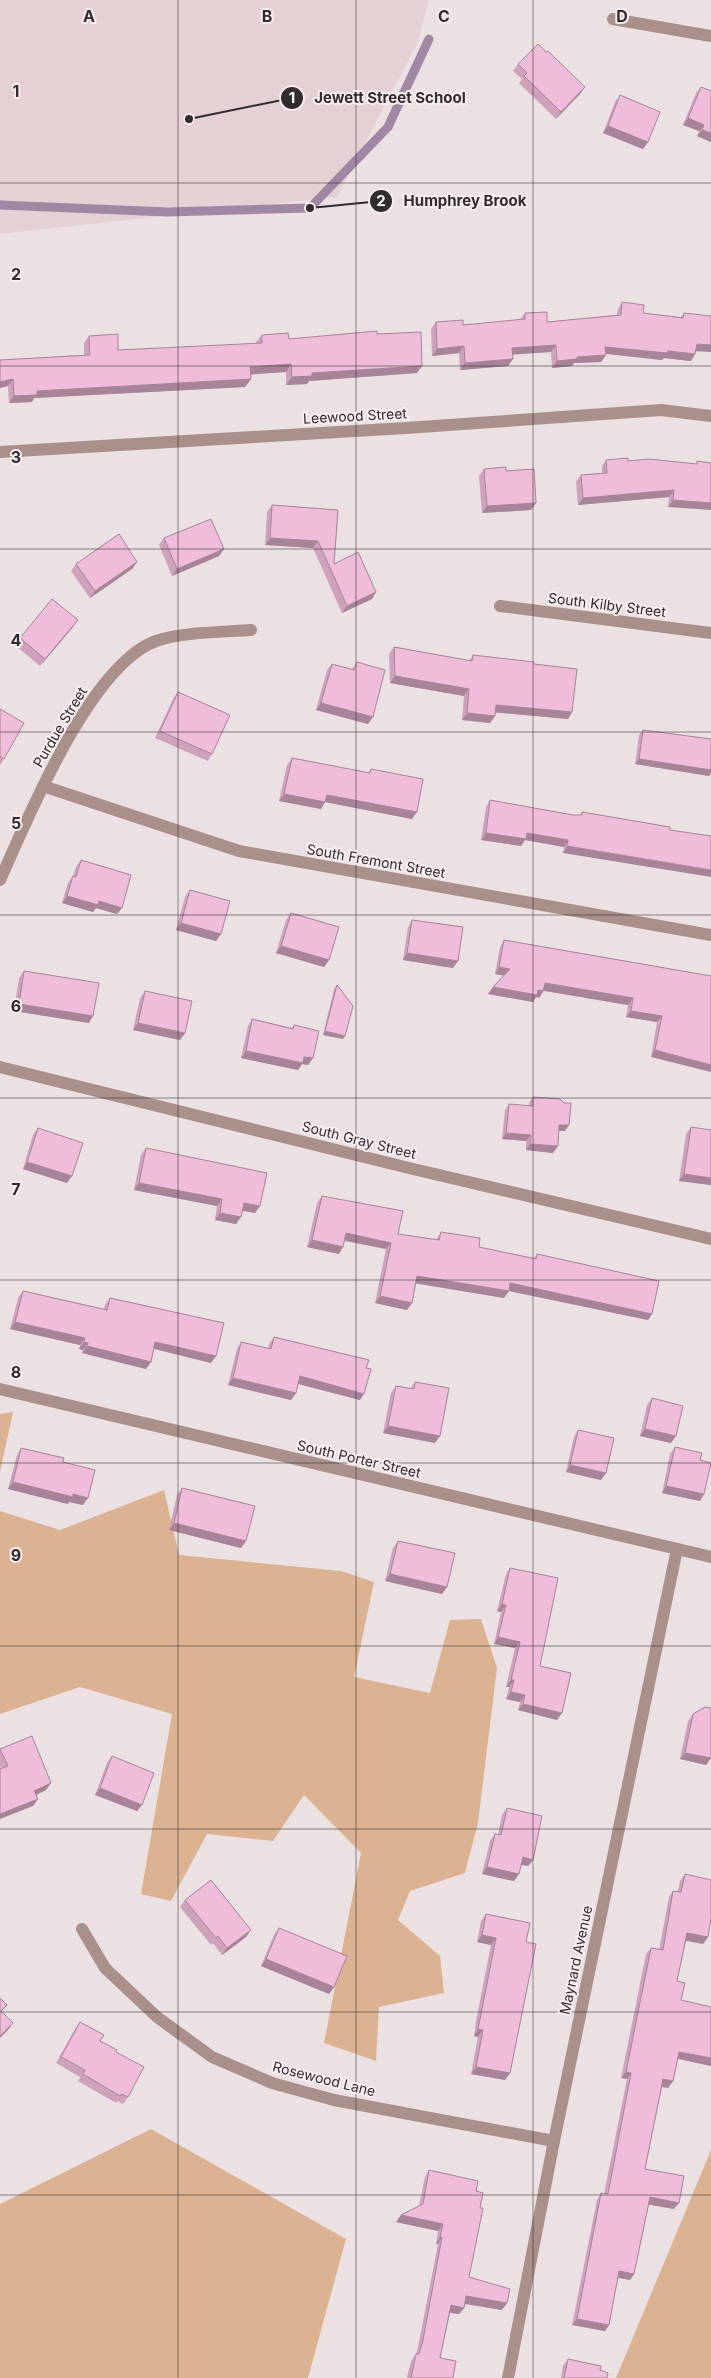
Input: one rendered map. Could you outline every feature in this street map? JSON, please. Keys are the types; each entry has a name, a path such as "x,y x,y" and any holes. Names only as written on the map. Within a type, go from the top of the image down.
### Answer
{"street":[{"path":"613,19 711,36"},
{"name":"Leewood Street","path":"0,452 662,410 711,416"},
{"name":"South Kilby Street","path":"500,606 711,633"},
{"name":"Purdue Street","path":"0,880 43,786 78,723 104,684 127,660 155,641 199,634 251,630"},
{"name":"South Fremont Street","path":"43,786 240,851 334,870 711,935"},
{"name":"South Gray Street","path":"0,1067 399,1166 711,1239"},
{"name":"South Porter Street","path":"0,1389 711,1557"},
{"name":"Maynard Avenue","path":"508,2378 554,2141 677,1549"},
{"name":"Rosewood Lane","path":"82,1929 105,1968 157,2017 212,2057 272,2083 334,2100 554,2141"}],"shaded area":[{"path":"0,0 429,0 418,42 337,197 0,234"},
{"path":"13,1412 0,1472 0,1414"},
{"path":"164,1490 179,1555 341,1571 374,1582 354,1677 430,1693 450,1620 481,1619 497,1668 478,1823 465,1873 410,1891 398,1920 440,1956 444,1993 379,2007 376,2061 324,2043 361,1853 304,1795 273,1841 207,1834 171,1901 141,1894 172,1714 80,1687 0,1714 0,1511 60,1530"},
{"path":"151,2129 346,2239 308,2378 0,2378 0,2204"},
{"path":"711,2150 711,2378 616,2378"}],"building":[{"path":"538,44 546,52 548,51 585,87 561,112 524,76 527,73 518,64"},
{"path":"701,87 711,91 711,133 702,130 704,125 688,118"},
{"path":"620,95 660,112 648,142 608,126"},
{"path":"622,302 644,305 643,313 683,318 684,313 711,316 711,345 697,344 695,354 605,347 606,355 577,357 577,359 557,361 556,345 512,348 513,359 465,363 464,346 437,349 436,322 463,320 463,325 525,319 525,313 547,312 547,322 621,315"},
{"path":"377,331 377,334 421,332 422,366 312,373 312,376 292,377 291,364 250,367 251,379 37,391 37,395 14,396 13,379 0,382 0,360 90,355 89,336 118,334 118,350 262,343 262,335 288,333 289,339"},
{"path":"628,458 628,461 649,459 697,464 697,461 711,463 711,503 673,500 674,490 583,498 581,475 607,473 606,460"},
{"path":"506,467 506,471 534,469 536,503 487,506 484,469"},
{"path":"272,505 338,510 334,564 358,552 376,592 347,606 318,541 270,538"},
{"path":"211,519 224,549 177,569 164,538"},
{"path":"119,534 137,562 95,591 76,564"},
{"path":"52,599 78,620 45,659 20,638"},
{"path":"394,647 472,661 473,655 577,669 572,712 496,705 495,716 467,713 469,689 395,676"},
{"path":"357,662 385,670 373,717 321,703 332,664 354,670"},
{"path":"178,692 230,715 212,754 160,731"},
{"path":"0,709 24,723 4,759 0,756"},
{"path":"643,730 711,739 711,770 639,759"},
{"path":"292,758 370,773 371,769 423,779 417,812 327,795 325,802 284,794"},
{"path":"490,800 573,815 582,815 582,812 670,827 670,830 711,836 711,870 567,846 568,840 527,833 526,839 486,833"},
{"path":"81,860 131,875 122,908 99,901 98,905 67,896 73,876 76,877"},
{"path":"190,890 230,901 221,934 181,923"},
{"path":"291,913 339,927 329,960 281,946"},
{"path":"412,920 463,927 458,961 407,953"},
{"path":"504,940 711,976 711,1065 655,1050 662,1016 631,1011 633,998 545,983 543,991 538,990 537,995 493,987 510,969 499,967"},
{"path":"24,971 99,983 93,1016 19,1004"},
{"path":"337,985 353,1006 345,1036 325,1031"},
{"path":"145,991 192,1001 185,1033 138,1023"},
{"path":"252,1019 293,1029 294,1025 319,1031 313,1058 304,1057 303,1063 246,1051"},
{"path":"533,1097 560,1099 564,1103 571,1103 569,1125 559,1125 558,1146 530,1144 531,1135 506,1133 509,1104 533,1106"},
{"path":"691,1127 711,1130 711,1178 684,1174"},
{"path":"38,1128 83,1143 72,1176 27,1162"},
{"path":"146,1148 267,1173 260,1206 244,1203 241,1217 220,1213 222,1199 139,1183"},
{"path":"322,1196 403,1211 398,1234 439,1240 441,1232 480,1238 479,1247 536,1259 537,1254 659,1281 652,1314 510,1283 509,1291 417,1276 412,1303 380,1296 391,1243 346,1233 343,1247 312,1240"},
{"path":"23,1291 107,1310 110,1298 224,1323 216,1356 155,1342 151,1362 87,1346 88,1343 84,1342 85,1338 15,1322"},
{"path":"274,1337 369,1360 366,1368 371,1369 364,1394 300,1376 296,1393 233,1378 241,1342 271,1349"},
{"path":"415,1382 449,1388 440,1436 388,1426 396,1386 414,1389"},
{"path":"652,1398 683,1406 676,1436 645,1429"},
{"path":"578,1430 614,1438 606,1473 570,1465"},
{"path":"675,1447 702,1453 700,1460 711,1463 704,1494 666,1486"},
{"path":"21,1448 64,1458 63,1462 95,1470 88,1498 73,1494 73,1497 13,1482"},
{"path":"182,1488 255,1506 246,1541 174,1523"},
{"path":"398,1541 455,1553 447,1587 390,1574"},
{"path":"510,1568 558,1578 540,1666 571,1673 562,1713 523,1704 525,1695 511,1692 514,1680 511,1680 520,1642 498,1637 506,1605 502,1604"},
{"path":"705,1707 711,1708 711,1758 685,1753 693,1714"},
{"path":"32,1736 51,1783 34,1791 38,1799 0,1814 0,1769 8,1766 0,1749"},
{"path":"112,1756 154,1773 142,1805 100,1788"},
{"path":"507,1808 542,1816 533,1860 523,1857 519,1874 487,1867 495,1834 501,1835"},
{"path":"685,1874 711,1880 711,1918 708,1937 687,1933 677,1981 685,1983 681,2000 711,2007 711,2058 679,2052 673,2081 663,2079 645,2169 684,2176 679,2203 650,2197 634,2274 619,2271 609,2325 577,2319 601,2193 608,2194 631,2073 626,2072 651,1948 663,1950 673,1891 681,1892"},
{"path":"211,1880 251,1930 227,1948 218,1936 216,1938 185,1900"},
{"path":"486,1914 530,1923 526,1942 536,1944 510,2073 476,2067 483,2030 478,2029 496,1938 482,1935"},
{"path":"279,1928 347,1956 334,1987 266,1959"},
{"path":"0,1998 7,2005 1,2011 13,2023 0,2036"},
{"path":"80,2022 104,2035 100,2041 144,2067 128,2097 122,2094 120,2096 83,2074 85,2070 61,2057"},
{"path":"429,2170 478,2181 476,2191 483,2193 480,2208 483,2208 469,2277 510,2289 507,2303 466,2296 464,2308 451,2305 440,2358 456,2361 453,2378 411,2378 416,2354 419,2354 423,2340 443,2224 401,2215 423,2204"},
{"path":"568,2359 601,2366 600,2370 608,2373 607,2378 564,2378"}],"waterway":[{"path":"0,205 168,212 310,208 388,127 429,39"}],"place":[{"name":"Jewett Street School","path":"189,119"},
{"name":"Humphrey Brook","path":"310,208"}]}
